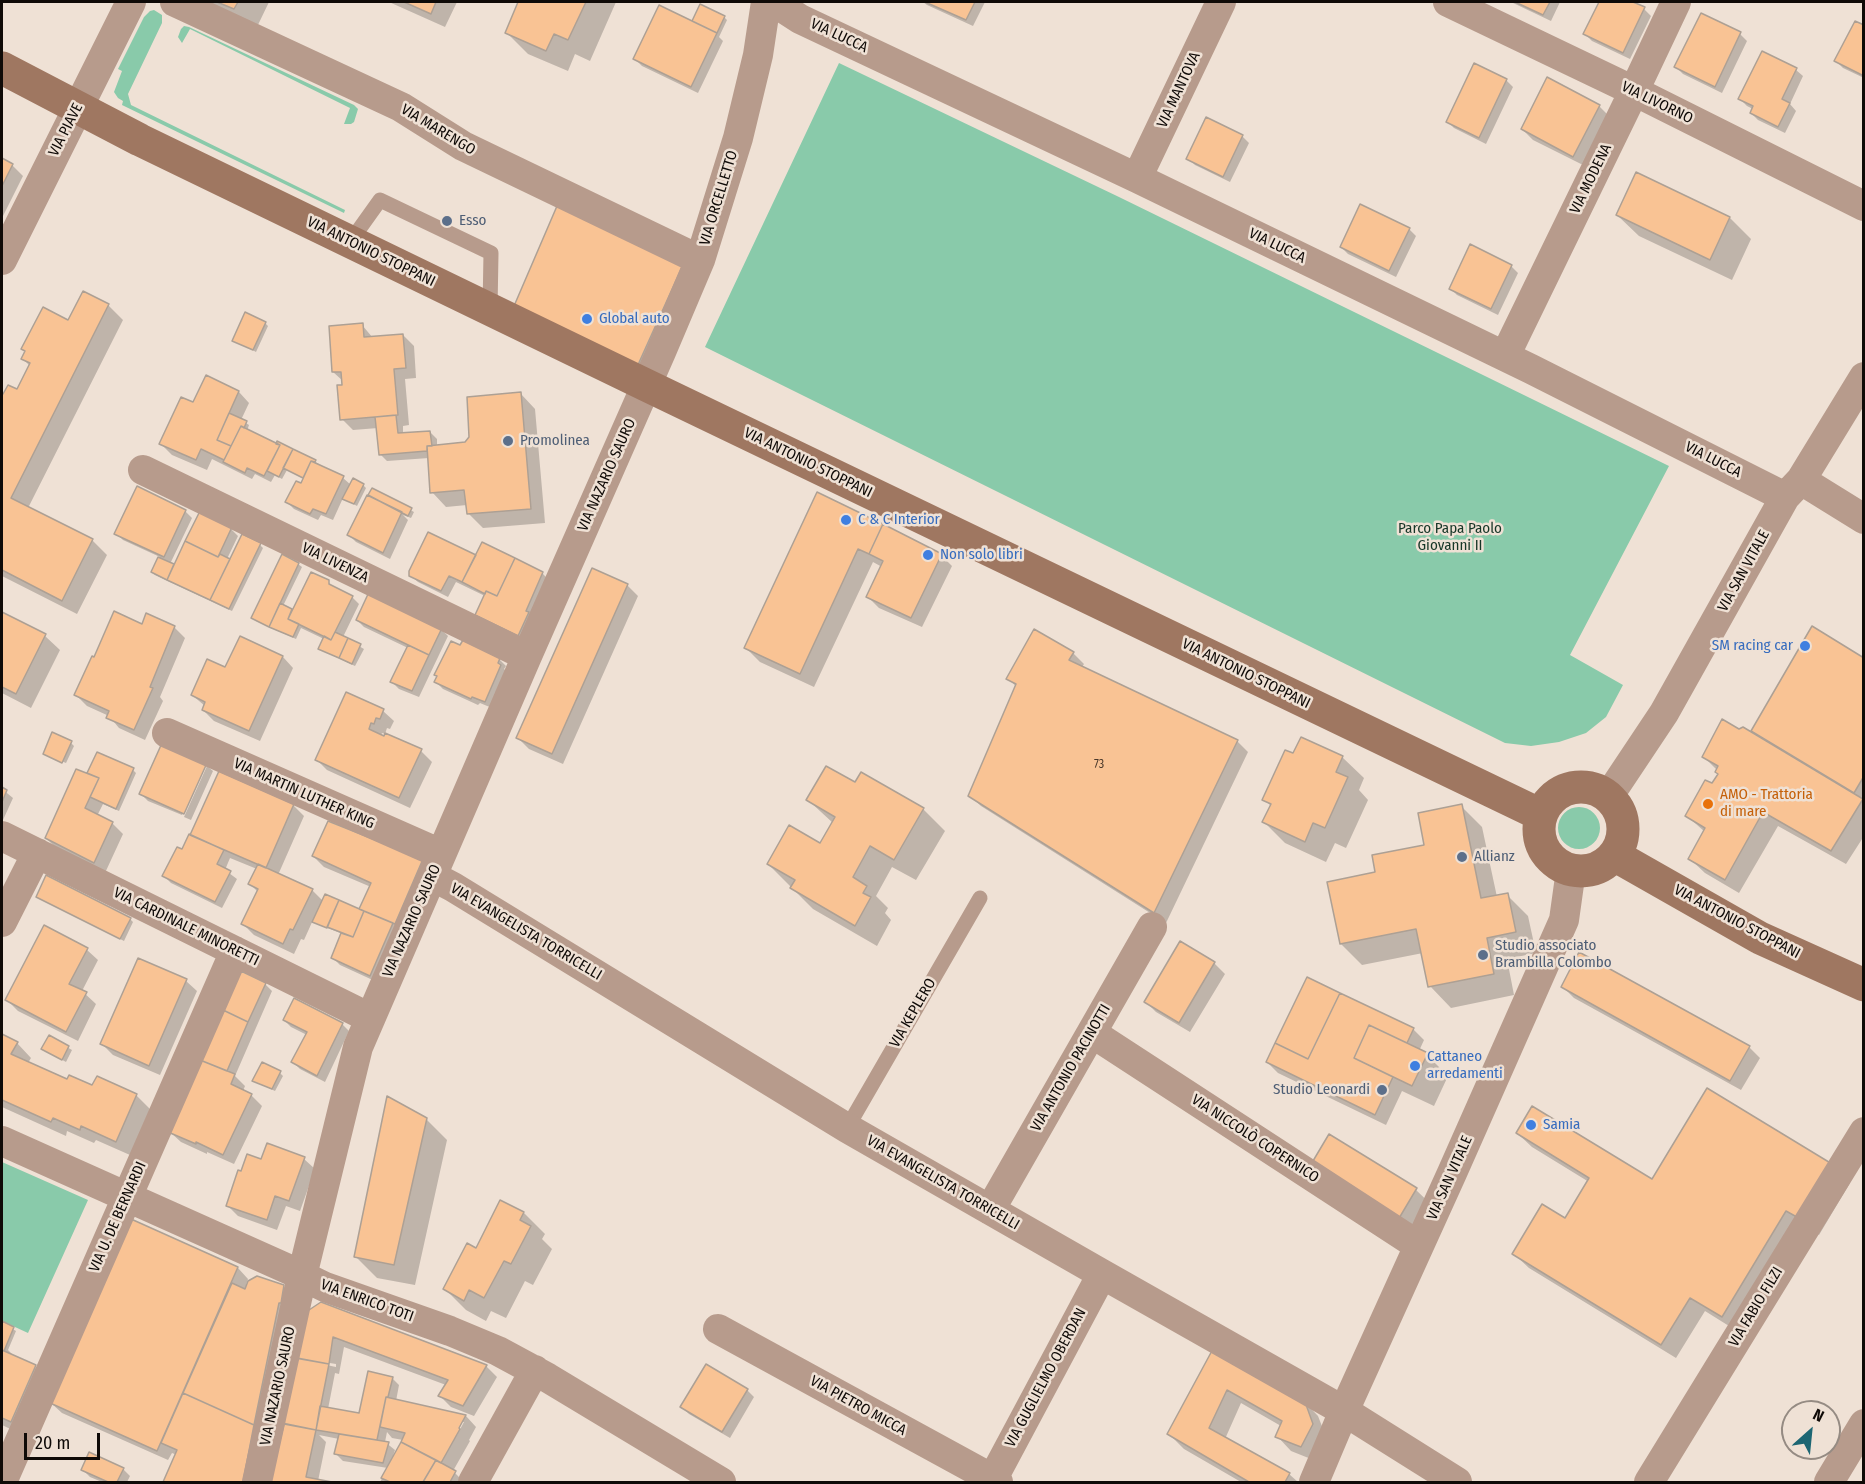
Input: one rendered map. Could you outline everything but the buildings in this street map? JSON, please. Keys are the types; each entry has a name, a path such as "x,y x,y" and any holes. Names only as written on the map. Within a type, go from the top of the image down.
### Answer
{"street":[{"name":"VIA PIAVE","path":"2,260 130,2"},
{"name":"VIA MARENGO","path":"175,2 393,103 463,146 700,260"},
{"name":"VIA ORCELLETTO","path":"646,385 700,260 738,138 758,55 766,2"},
{"name":"VIA LUCCA","path":"766,2 783,8 804,10 837,35 1505,356 1863,519"},
{"name":"VIA MANTOVA","path":"1137,178 1221,2"},
{"name":"VIA LIVORNO","path":"1449,2 1634,91 1863,206"},
{"name":"VIA MODENA","path":"1505,356 1676,2"},
{"name":"VIA ANTONIO STOPPANI","path":"2,68 140,140 490,310 1541,815"},
{"name":"VIA SAN VITALE","path":"1608,797 1664,712 1793,488 1863,377"},
{"name":"VIA NAZARIO SAURO","path":"257,1482 302,1276 354,1063 370,1018 646,385"},
{"name":"VIA LIVENZA","path":"143,470 527,656"},
{"name":"VIA MARTIN LUTHER KING","path":"167,733 437,865"},
{"path":"1583,787 1597,790 1608,797 1616,806 1623,828 1622,840 1614,855 1601,867 1590,871 1571,870 1555,862 1540,841 1541,815 1548,803 1557,794 1570,788 1583,787"},
{"name":"VIA CARDINALE MINORETTI","path":"2,836 370,1018"},
{"path":"2,922 36,853"},
{"name":"VIA ANTONIO STOPPANI","path":"1614,855 1760,938 1863,985"},
{"name":"VIA EVANGELISTA TORRICELLI","path":"437,865 464,893 847,1128 1344,1411 1457,1482"},
{"name":"VIA SAN VITALE","path":"1314,1482 1564,920 1571,870"},
{"name":"VIA ANTONIO PACINOTTI","path":"990,1210 1152,927"},
{"name":"VIA U. DE BERNARDI","path":"2,1482 235,951"},
{"name":"VIA NICCOLÒ COPERNICO","path":"1092,1033 1419,1246"},
{"name":"VIA FABIO FILZI","path":"1649,1482 1863,1132"},
{"name":"VIA ENRICO TOTI","path":"2,1141 325,1287 461,1335 498,1351 535,1370 721,1482"},
{"name":"VIA GUGLIELMO OBERDAN","path":"994,1481 1102,1275"},
{"name":"VIA PIETRO MICCA","path":"718,1329 994,1481"},
{"path":"473,1482 535,1370"},
{"path":"1829,1482 1863,1424"}],"lane":[{"path":"350,242 380,200 491,253 490,310"},
{"name":"VIA KEPLERO","path":"847,1128 980,898"}],"green space":[{"path":"154,10 162,15 162,23 128,94 131,105 345,210 344,213 122,105 123,101 114,92 122,71 118,69 144,17"},
{"path":"184,26 354,105 358,109 354,122 344,124 350,108 190,29 182,43 178,37"},
{"name":"Parco Papa Paolo Giovanni II","path":"839,63 1669,466 1570,655 1623,685 1606,717 1586,733 1559,742 1531,746 1505,743 705,347"},
{"path":"1579,807 1587,808 1594,813 1599,820 1599,836 1594,843 1587,848 1579,849 1571,848 1564,843 1559,836 1558,828 1559,820 1564,813 1571,808"},
{"path":"2,1162 88,1200 28,1333 2,1321"}],"place":[{"name":"Esso","path":"447,221"},
{"name":"Global auto","path":"587,319"},
{"name":"Promolinea","path":"508,441"},
{"name":"C & C Interior","path":"846,520"},
{"name":"Non solo libri","path":"928,555"},
{"name":"SM racing car","path":"1805,646"},
{"name":"AMO - Trattoria di mare","path":"1708,804"},
{"name":"Allianz","path":"1462,857"},
{"name":"Studio associato Brambilla Colombo","path":"1483,955"},
{"name":"Cattaneo arredamenti","path":"1415,1066"},
{"name":"Studio Leonardi","path":"1382,1090"},
{"name":"Samia","path":"1531,1125"}]}
